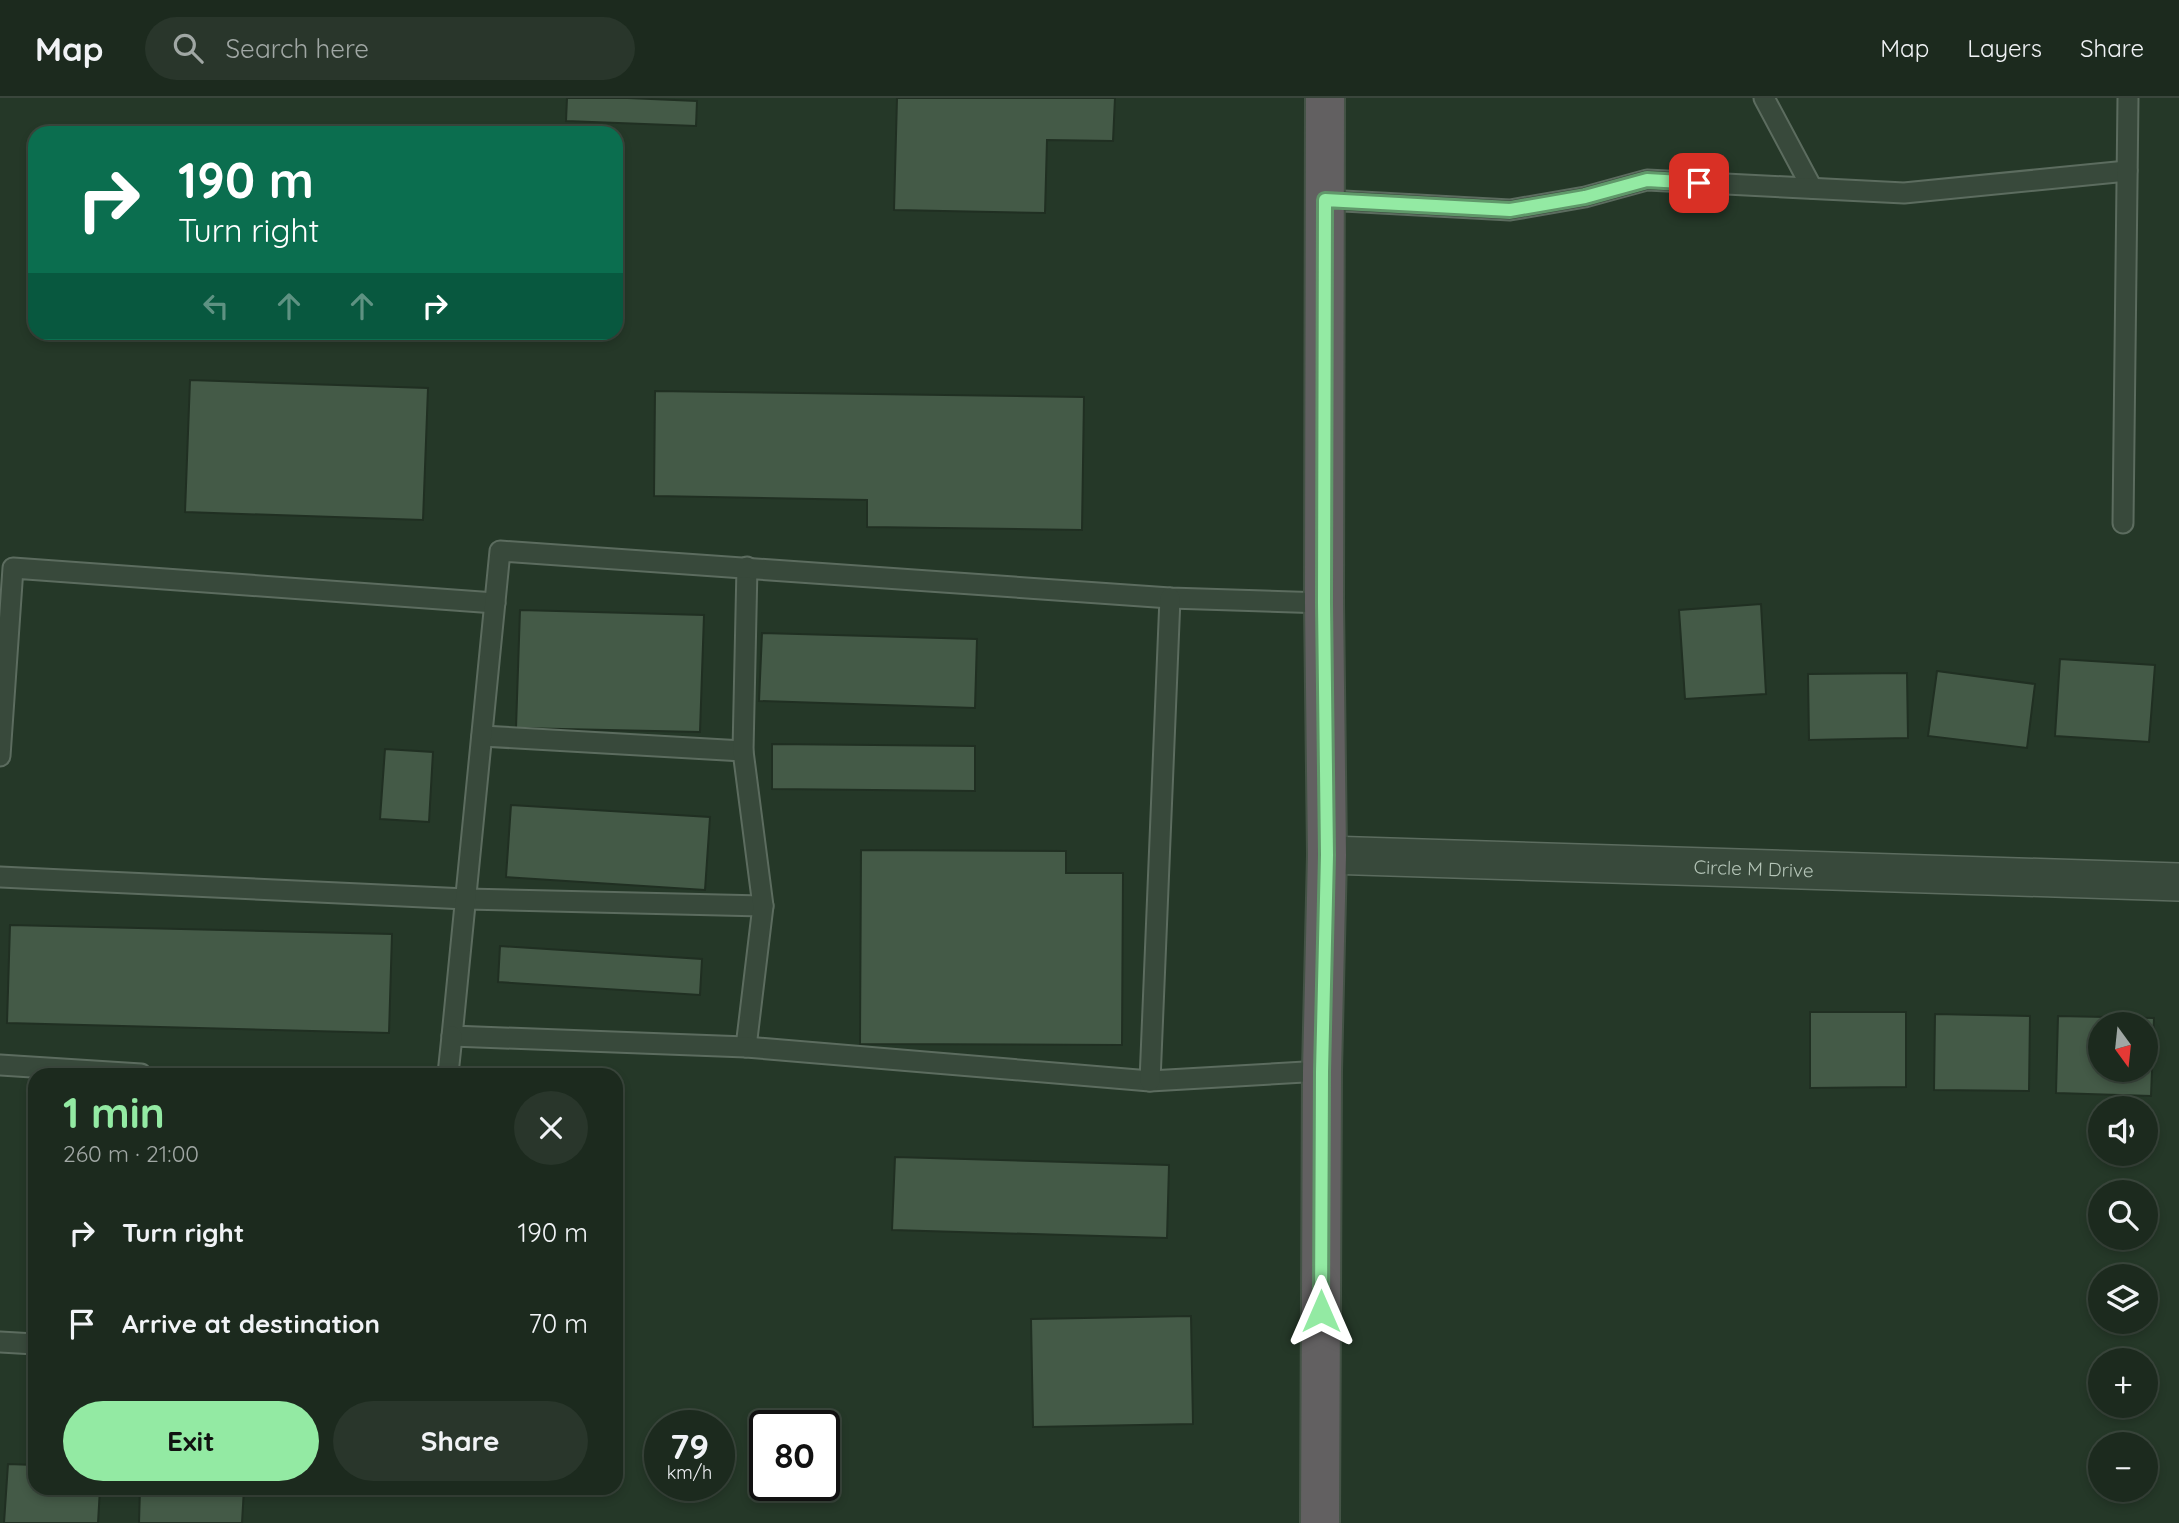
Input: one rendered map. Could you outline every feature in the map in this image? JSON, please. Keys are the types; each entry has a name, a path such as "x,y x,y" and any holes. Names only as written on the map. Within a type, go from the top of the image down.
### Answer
{"highway":[{"path":"1320,1523 1322,1072 1327,855 1324,603 1325,98"}],"street":[{"name":"Circle M Drive","path":"1327,855 2179,882"}],"lane":[{"path":"1764,98 1812,188"},
{"path":"2123,523 2128,98"},
{"path":"1325,200 1510,210 1585,197 1647,180 1903,193 2127,171"},
{"path":"449,1068 500,551 1170,598 1324,603"},
{"path":"746,1047 763,906 743,751 747,567"},
{"path":"0,755 13,568 495,603"},
{"path":"1150,1081 1170,598"},
{"path":"482,736 743,751"},
{"path":"0,877 466,899 763,906"},
{"path":"452,1036 746,1047 1150,1081 1322,1072"},
{"path":"0,1065 47,1068"},
{"path":"0,1342 28,1344"}],"building":[{"path":"567,98 697,101 696,126 566,121"},
{"path":"897,98 1115,98 1113,141 1047,140 1045,213 894,210"},
{"path":"190,380 428,388 423,520 185,512"},
{"path":"655,391 1084,397 1082,530 867,527 867,500 654,496"},
{"path":"1761,604 1766,694 1685,699 1679,610"},
{"path":"520,610 704,615 700,732 516,728"},
{"path":"762,633 977,639 975,708 759,701"},
{"path":"2060,659 2155,665 2149,742 2055,736"},
{"path":"1937,671 2035,684 2027,748 1928,736"},
{"path":"1907,673 1908,738 1809,740 1808,674"},
{"path":"772,744 975,746 975,791 772,789"},
{"path":"385,749 433,752 429,822 380,819"},
{"path":"511,805 710,817 705,890 506,877"},
{"path":"861,850 1066,851 1066,873 1123,873 1122,1045 860,1044"},
{"path":"10,925 392,934 389,1033 7,1023"},
{"path":"500,946 702,959 700,995 498,982"},
{"path":"1810,1012 1906,1012 1906,1087 1810,1088"},
{"path":"1935,1014 2030,1016 2029,1091 1934,1090"},
{"path":"2058,1016 2088,1017 2088,1082 2152,1082 2151,1096 2056,1093"},
{"path":"895,1157 1169,1165 1167,1238 892,1230"},
{"path":"1191,1316 1193,1424 1033,1427 1031,1319"},
{"path":"8,1464 28,1465 28,1495 100,1495 98,1523 4,1523"},
{"path":"140,1495 244,1495 242,1523 139,1523"}],"route":[{"path":"1321,1311 1322,1072 1327,855 1324,603 1325,200 1510,210 1585,197 1647,180 1699,183"}]}
